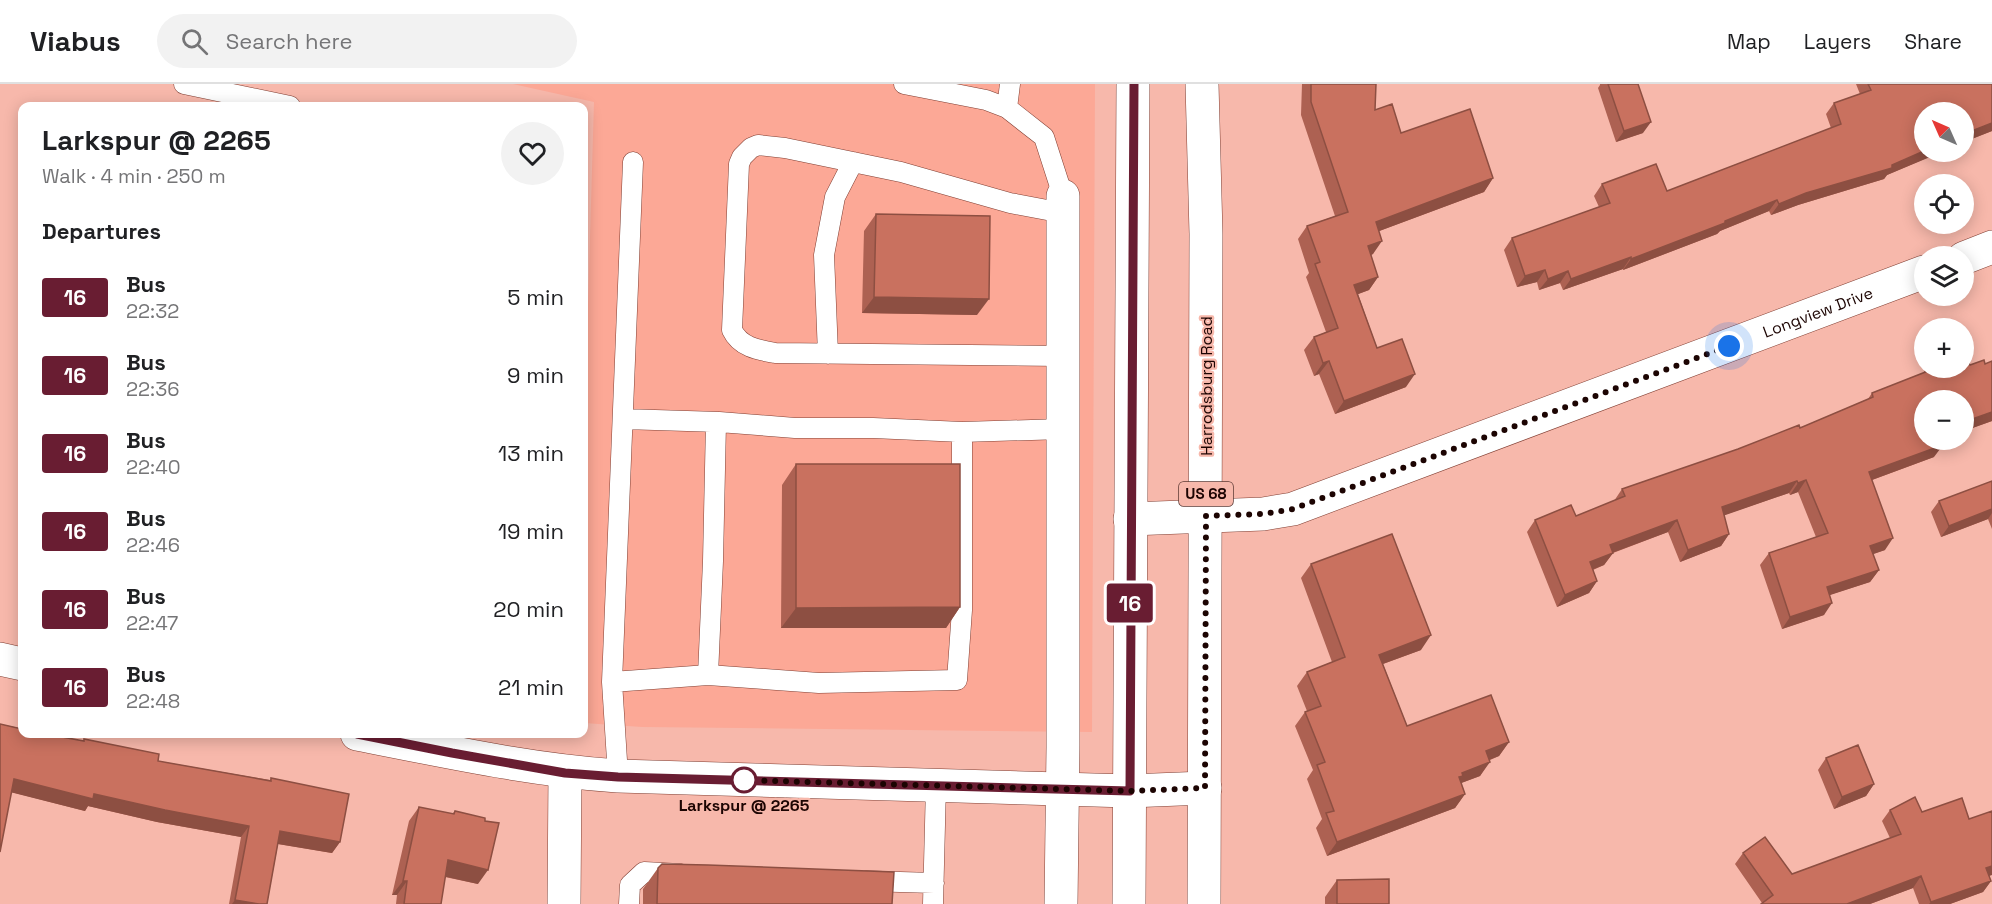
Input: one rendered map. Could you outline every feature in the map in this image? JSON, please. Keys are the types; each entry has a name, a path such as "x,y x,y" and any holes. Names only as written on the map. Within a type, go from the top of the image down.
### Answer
{"street":[{"path":"1129,904 1134,84"},
{"name":"Harrodsburg Road","path":"1202,84 1206,246 1204,904"},
{"path":"1061,904 1063,205"},
{"path":"1974,254 1992,247"},
{"name":"Longview Drive","path":"1130,519 1263,514 1293,509 1914,276"},
{"path":"0,659 18,663"},
{"path":"400,738 453,743 565,773 618,777 1130,791 1205,788"},
{"path":"564,904 565,773"}],"lane":[{"path":"184,84 271,102"},
{"path":"904,84 986,100 1006,108 1044,137 1063,205 1011,202 901,172 785,148 758,145 751,148 739,164 732,330 736,338 754,349 775,353 1063,356"},
{"path":"1006,108 1010,84"},
{"path":"618,777 612,682 633,162"},
{"path":"828,354 824,255 835,197 853,162"},
{"path":"623,419 795,428 873,428 962,432 1063,429"},
{"path":"708,675 716,423"},
{"path":"612,682 708,675 819,683 957,680 962,610 962,432"},
{"path":"933,904 936,785"},
{"path":"629,904 630,885 645,872 702,874"},
{"path":"853,880 934,883"}],"shaded area":[{"path":"513,84 1095,84 1092,732 642,727 588,723 588,305 594,102"}],"building":[{"path":"1311,84 1376,84 1375,110 1392,104 1401,133 1470,109 1493,178 1376,222 1382,241 1368,246 1378,277 1354,285 1377,348 1402,339 1415,374 1344,401 1329,361 1323,363 1314,337 1338,328 1315,264 1320,262 1307,226 1348,212 1311,102"},
{"path":"1608,84 1638,84 1651,122 1624,131"},
{"path":"1868,84 1992,84 1992,123 1974,130 1974,102 1914,102 1914,155 1892,165 1892,168 1806,193 1779,204 1777,200 1725,221 1725,223 1571,279 1568,271 1548,279 1545,270 1525,276 1512,238 1610,203 1602,184 1656,164 1667,191 1841,124 1834,103 1871,90"},
{"path":"876,214 990,216 989,299 874,297"},
{"path":"1984,360 1985,364 1992,361 1992,412 1974,418 1974,390 1914,390 1914,450 1929,450 1869,472 1893,538 1870,546 1879,570 1827,587 1832,603 1790,617 1769,553 1828,533 1806,480 1798,483 1797,481 1722,507 1729,534 1688,550 1677,520 1610,545 1613,553 1590,562 1597,581 1565,595 1535,520 1571,505 1576,516 1625,496 1622,489 1738,449 1799,425 1800,428 1873,397 1872,393 1914,376 1974,378 1974,364"},
{"path":"796,464 960,464 960,607 796,608"},
{"path":"1992,481 1992,509 1949,526 1939,501"},
{"path":"1392,534 1431,635 1379,655 1407,726 1491,695 1509,742 1486,751 1490,762 1462,773 1463,776 1459,777 1465,794 1337,842 1326,813 1334,811 1317,765 1325,762 1305,712 1321,706 1307,672 1345,657 1311,564"},
{"path":"0,724 18,728 18,738 68,738 84,741 84,739 159,754 158,761 271,781 271,778 349,794 340,842 280,831 267,904 235,900 249,826 94,794 93,799 14,779 0,852"},
{"path":"1858,745 1874,784 1842,797 1826,758"},
{"path":"1915,797 1922,812 1962,798 1969,819 1992,811 1992,866 1986,868 1991,881 1931,902 1921,876 1847,904 1761,904 1773,895 1743,853 1765,837 1792,874 1901,834 1890,810"},
{"path":"419,807 454,814 455,811 499,823 488,870 448,860 441,904 404,904 407,881 403,881"},
{"path":"662,864 894,872 892,904 657,904 658,868"},
{"path":"1389,879 1389,904 1337,904 1337,880"}],"bus line":[{"name":"16","path":"377,738 565,773 618,777 1130,791 1134,84"}],"place":[{"name":"Larkspur @ 2265","path":"744,780"}],"route":[{"path":"744,780 738,780 1130,791 1205,788 1206,516 1263,514 1293,509 1729,346"}]}
